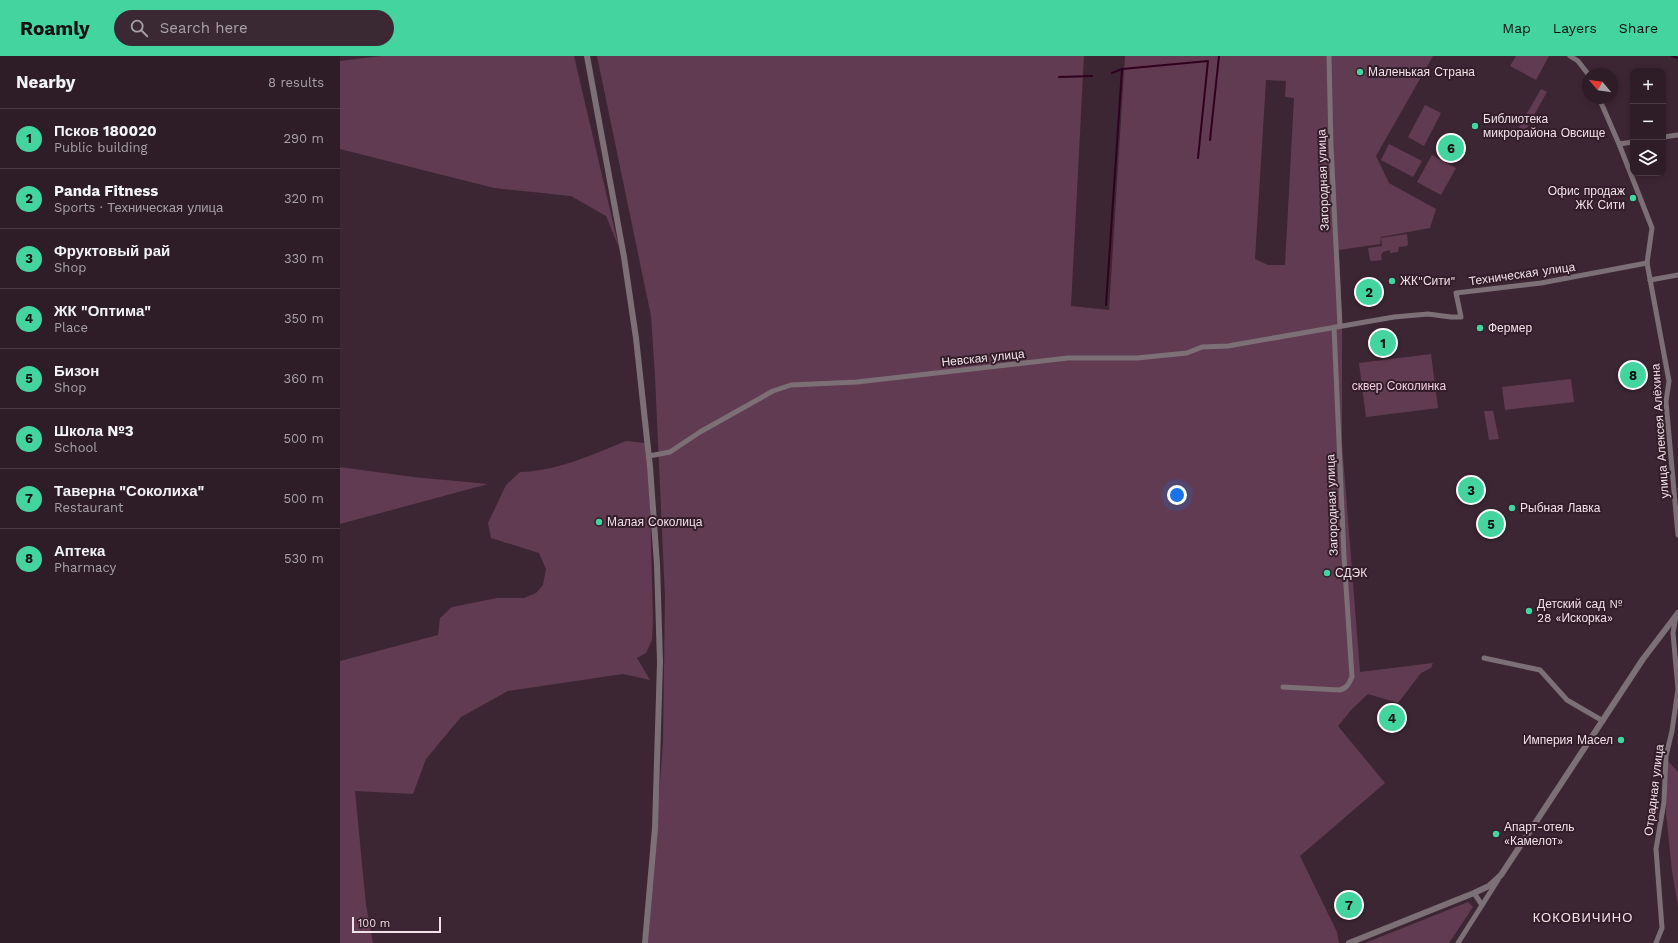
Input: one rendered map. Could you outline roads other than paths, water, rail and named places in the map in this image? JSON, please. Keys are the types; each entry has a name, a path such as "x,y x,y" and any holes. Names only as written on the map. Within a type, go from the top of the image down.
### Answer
{"street":[{"path":"587,56 624,257 636,338 649,456 657,564 660,662 655,828 645,943"},
{"name":"Загородная улица","path":"1329,56 1331,146 1340,326"},
{"path":"1570,56 1578,61 1583,68"},
{"name":"улица Алексея Алёхина","path":"1602,104 1652,228 1647,263 1669,382 1666,402 1678,535"},
{"path":"1666,137 1678,135"},
{"path":"1619,144 1630,142"},
{"name":"Техническая улица","path":"1334,327 1417,314 1461,317 1456,293 1541,283 1647,263"},
{"path":"1650,280 1678,275"},
{"name":"Невская улица","path":"649,456 670,452 700,432 774,391 791,385 857,382 1068,358 1137,358 1187,353 1202,347 1228,346 1334,327"},
{"name":"Загородная улица","path":"1283,687 1339,690 1343,689 1350,683 1352,677 1344,556 1334,327"},
{"path":"1458,943 1643,659 1677,614"},
{"name":"Отрадная улица","path":"1656,943 1662,928 1656,849 1664,802 1666,756 1672,731 1678,689 1673,633 1677,614"},
{"path":"1484,658 1540,670 1567,700 1603,721"},
{"path":"1349,943 1474,893 1488,886 1501,875"},
{"path":"1474,893 1482,905"}],"waterway":[{"path":"1210,140 1219,56"},
{"path":"1672,56 1678,58"},
{"path":"1112,73 1122,69 1208,61 1198,158"},
{"path":"1106,305 1122,69"},
{"path":"1059,77 1092,76"}],"place":[{"name":"Маленькая Страна","path":"1360,72"},
{"name":"Библиотека микрорайона Овсище","path":"1475,126"},
{"name":"Школа №3","path":"1451,148"},
{"name":"Офис продаж ЖК Сити","path":"1633,198"},
{"name":"ЖК\"Сити\"","path":"1392,281"},
{"name":"Panda Fitness","path":"1369,292"},
{"name":"Фермер","path":"1480,328"},
{"name":"Псков 180020","path":"1383,343"},
{"name":"Аптека","path":"1633,375"},
{"name":"Фруктовый рай","path":"1471,490"},
{"name":"Рыбная Лавка","path":"1512,508"},
{"name":"Малая Соколица","path":"599,522"},
{"name":"Бизон","path":"1491,524"},
{"name":"СДЭК","path":"1327,573"},
{"name":"Детский сад № 28 «Искорка»","path":"1529,611"},
{"name":"ЖК \"Оптима\"","path":"1392,718"},
{"name":"Империя Масел","path":"1621,740"},
{"name":"Апарт-отель «Камелот»","path":"1496,834"},
{"name":"Таверна \"Соколиха\"","path":"1349,905"}],"district":[{"name":"КОКОВИЧИНО","path":"1583,917"}],"park label":[{"name":"сквер Соколинка","path":"1399,386"}]}
